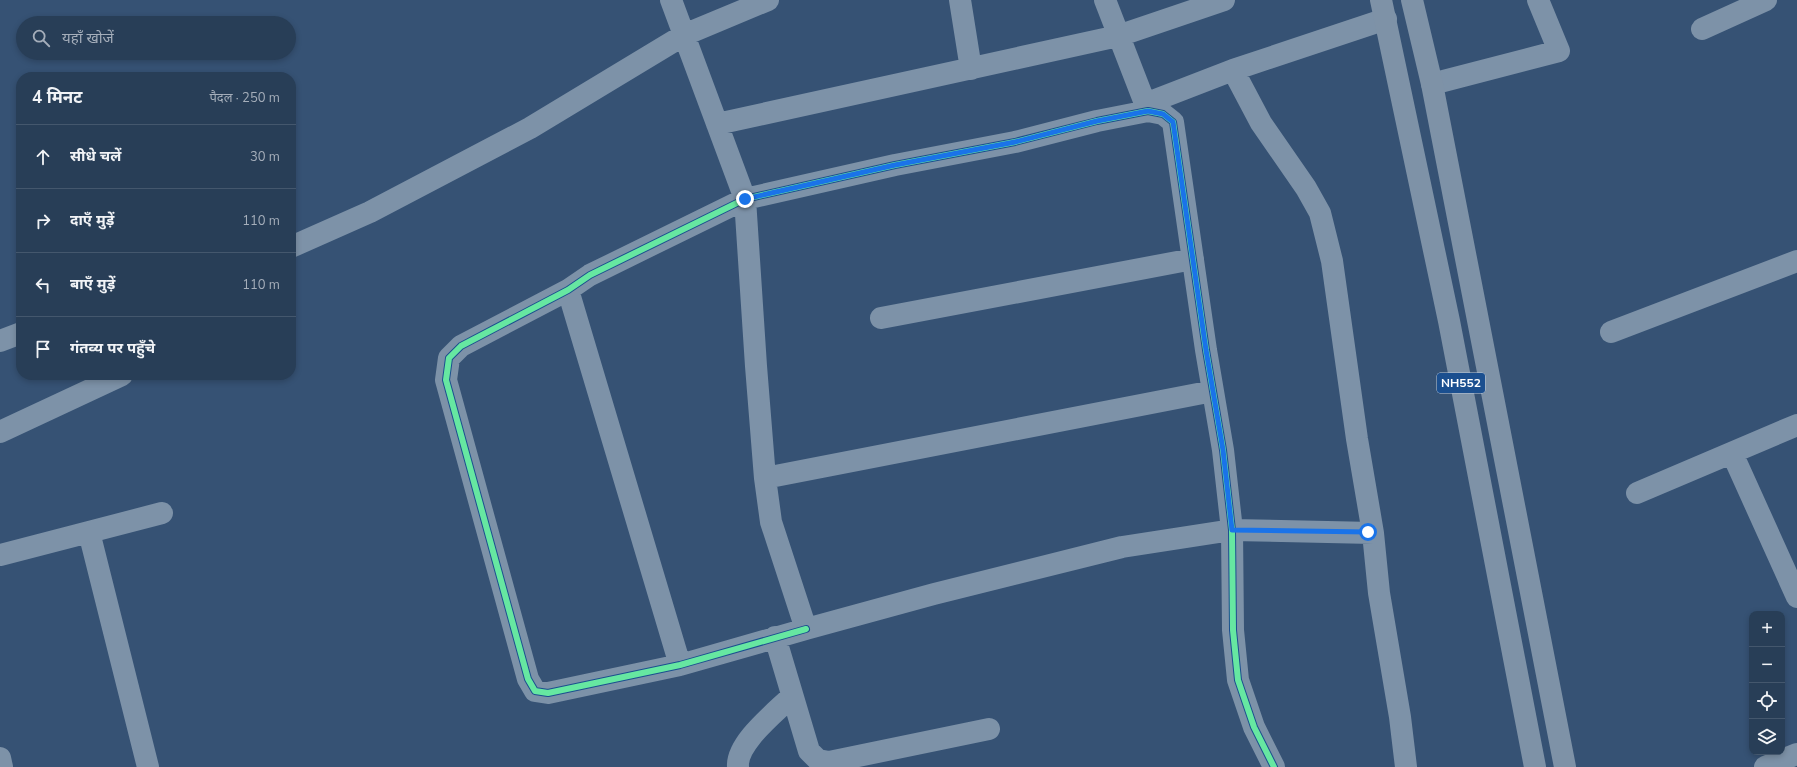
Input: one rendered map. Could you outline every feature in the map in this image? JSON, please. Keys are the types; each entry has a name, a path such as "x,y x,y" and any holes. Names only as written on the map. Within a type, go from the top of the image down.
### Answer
{"highway":[{"name":"NH552","path":"1412,0 1432,84 1565,767"},
{"name":"NH552","path":"1384,10 1449,321 1535,767"}],"street":[{"path":"671,0 745,199 756,366 771,522 806,629"},
{"path":"296,245 370,212 530,128 684,36 768,0"},
{"path":"960,0 970,69"},
{"path":"1105,0 1146,107 1163,114 1173,122 1192,259 1223,450 1232,530 1233,630 1238,680 1254,727 1274,767"},
{"path":"717,124 1118,36 1224,0"},
{"path":"1432,84 1559,51 1538,0"},
{"path":"1702,29 1766,0"},
{"path":"1373,532 1232,530 1122,547 775,637 680,665 548,693 535,692 528,679 446,380 449,358 461,346 568,290 590,275 745,199 895,165 1015,142 1146,107 1233,70 1384,10"},
{"path":"1233,70 1261,123 1306,188 1320,212 1332,261 1357,439 1373,532 1379,593 1400,717 1406,767"},
{"path":"880,318 1192,259"},
{"path":"1611,332 1797,261"},
{"path":"568,290 680,665"},
{"path":"0,341 16,335"},
{"path":"0,432 111,380"},
{"path":"766,478 1213,391"},
{"path":"1637,493 1797,425"},
{"path":"1732,453 1795,585"},
{"path":"0,555 162,513"},
{"path":"89,532 148,767"},
{"path":"775,637 809,751 818,760 829,762 989,729"},
{"path":"738,767 738,760 747,741 792,696"},
{"path":"1765,767 1797,754"},
{"path":"0,758 2,767"}],"cycle path":[{"path":"806,629 680,665 548,693 535,691 528,679 446,380 449,358 461,346 568,290 590,275 745,199 895,165 1015,142 1097,121 1148,111 1163,114 1173,122 1206,350 1223,450 1232,530 1233,630 1238,680 1254,727 1274,767"}],"route":[{"path":"745,199 895,165 1015,142 1097,121 1148,111 1163,114 1173,122 1192,259 1223,450 1232,530 1368,532"}]}
